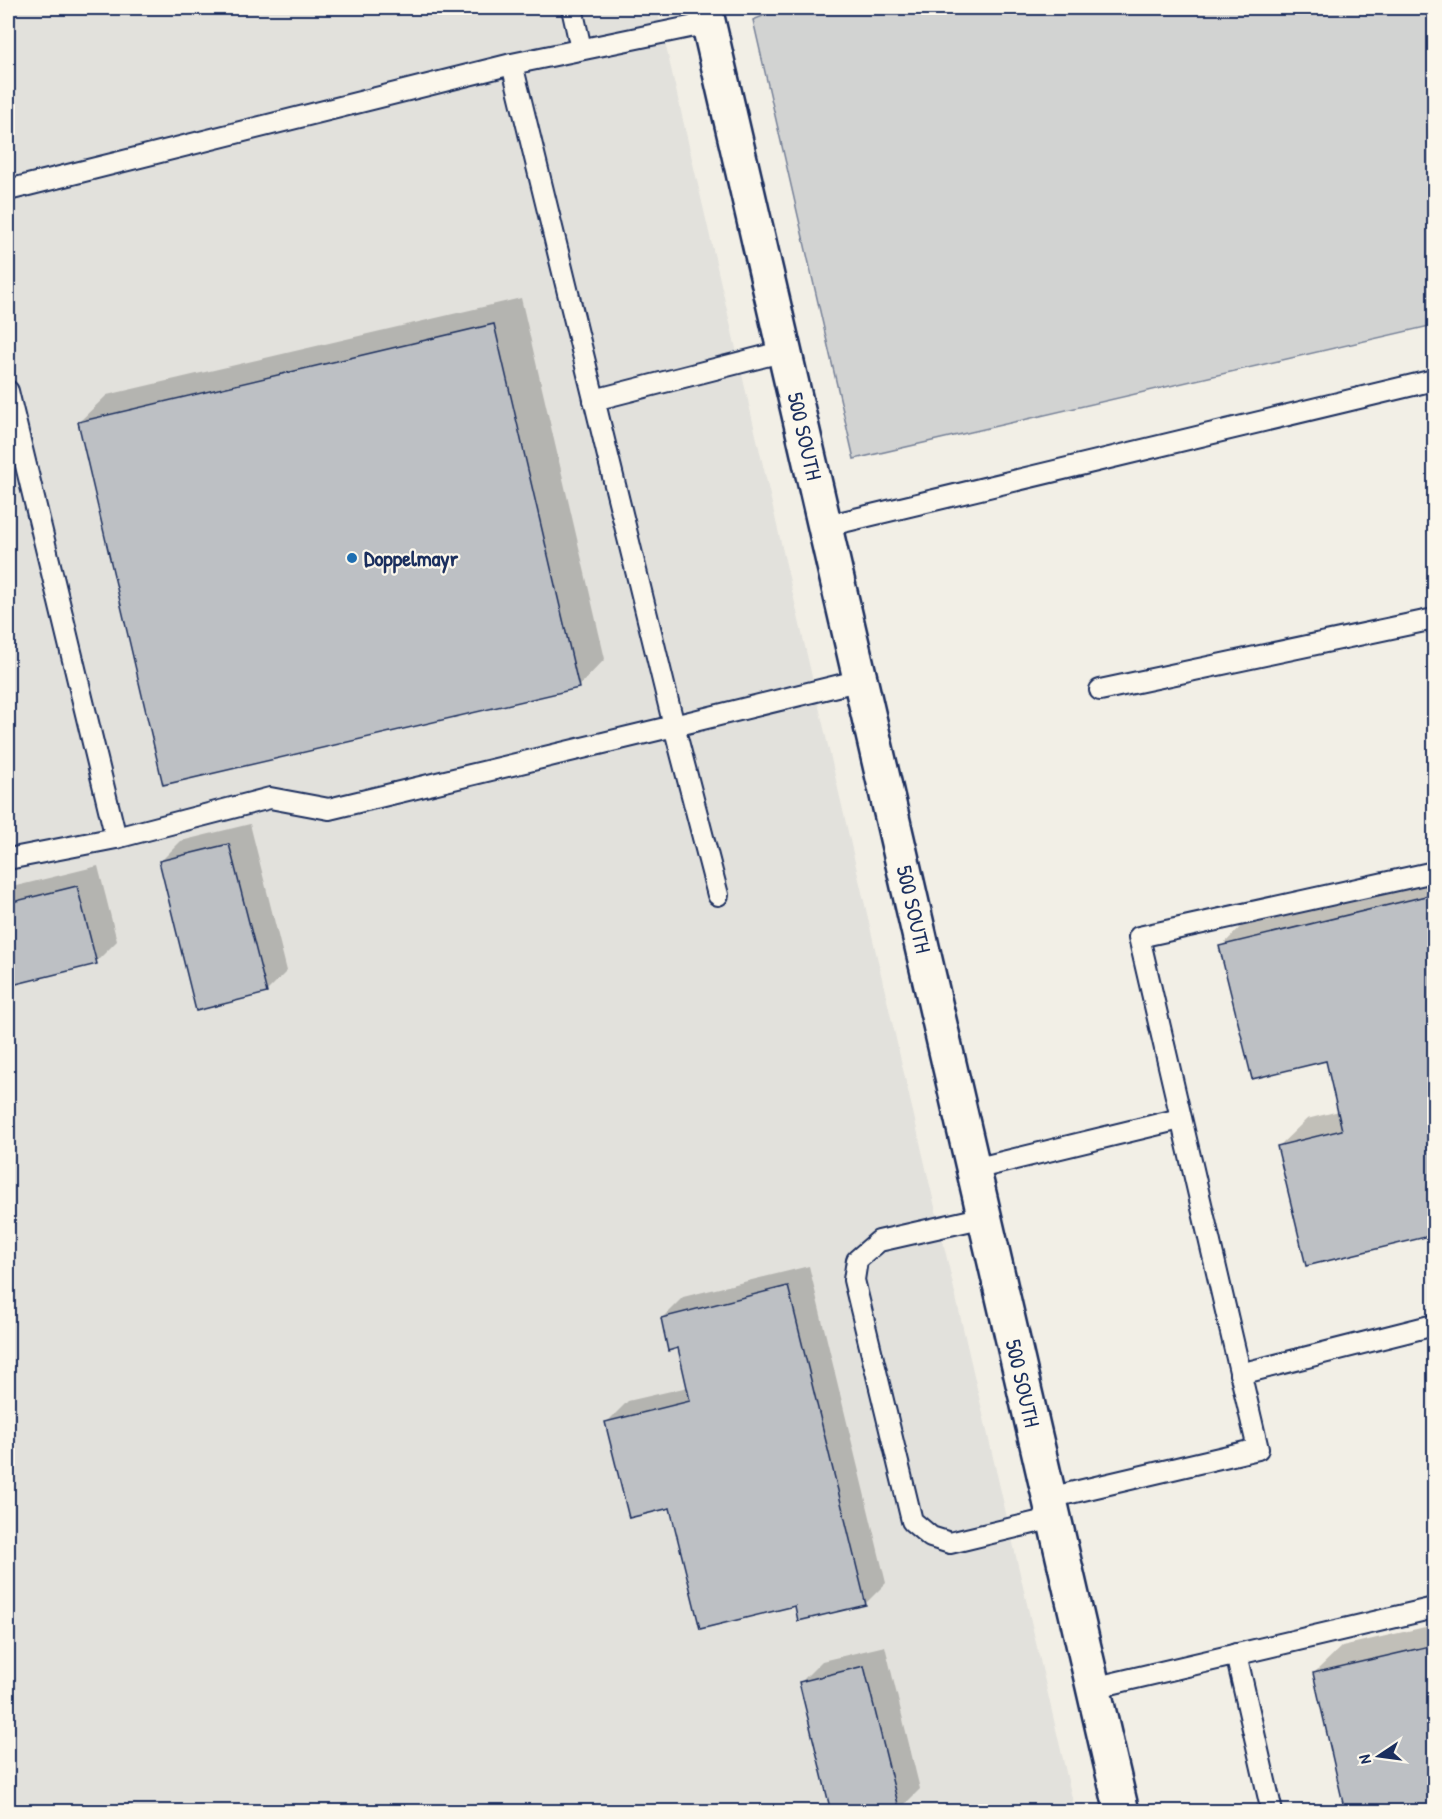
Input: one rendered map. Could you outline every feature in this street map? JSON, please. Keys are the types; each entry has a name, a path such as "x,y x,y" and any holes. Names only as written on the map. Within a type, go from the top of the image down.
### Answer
{"street":[{"name":"500 SOUTH","path":"707,15 1122,1812"}],"lane":[{"path":"572,8 581,49"},
{"path":"8,190 512,64 581,49 707,15"},
{"path":"512,64 674,726 718,895"},
{"path":"594,400 785,351"},
{"path":"826,526 1434,380"},
{"path":"8,391 116,838"},
{"path":"1100,690 1434,619"},
{"path":"8,859 116,838 270,798 329,809 861,680"},
{"path":"985,1217 879,1241 857,1260 854,1280 912,1521 931,1537 950,1543 1052,1508 1258,1449 1139,937 1434,872"},
{"path":"974,1169 1180,1119"},
{"path":"1240,1374 1434,1325"},
{"path":"1093,1688 1434,1608"},
{"path":"1236,1654 1272,1812"}],"shaded area":[{"path":"8,8 657,8 1075,1811 8,1812"},
{"path":"783,8 1434,8 1434,325 854,459 753,20"}],"building":[{"path":"494,324 579,688 163,785 78,422"},
{"path":"229,844 267,993 196,1011 159,861"},
{"path":"77,886 97,964 8,986 8,903"},
{"path":"1434,894 1434,1235 1306,1266 1277,1146 1342,1130 1326,1061 1252,1079 1219,946"},
{"path":"788,1286 866,1605 798,1621 795,1606 700,1629 670,1508 629,1518 605,1422 690,1401 678,1348 668,1351 661,1318"},
{"path":"1434,1645 1434,1812 1345,1812 1313,1673"},
{"path":"864,1666 900,1812 831,1812 799,1682"}],"place":[{"name":"Doppelmayr","path":"352,558"}]}
